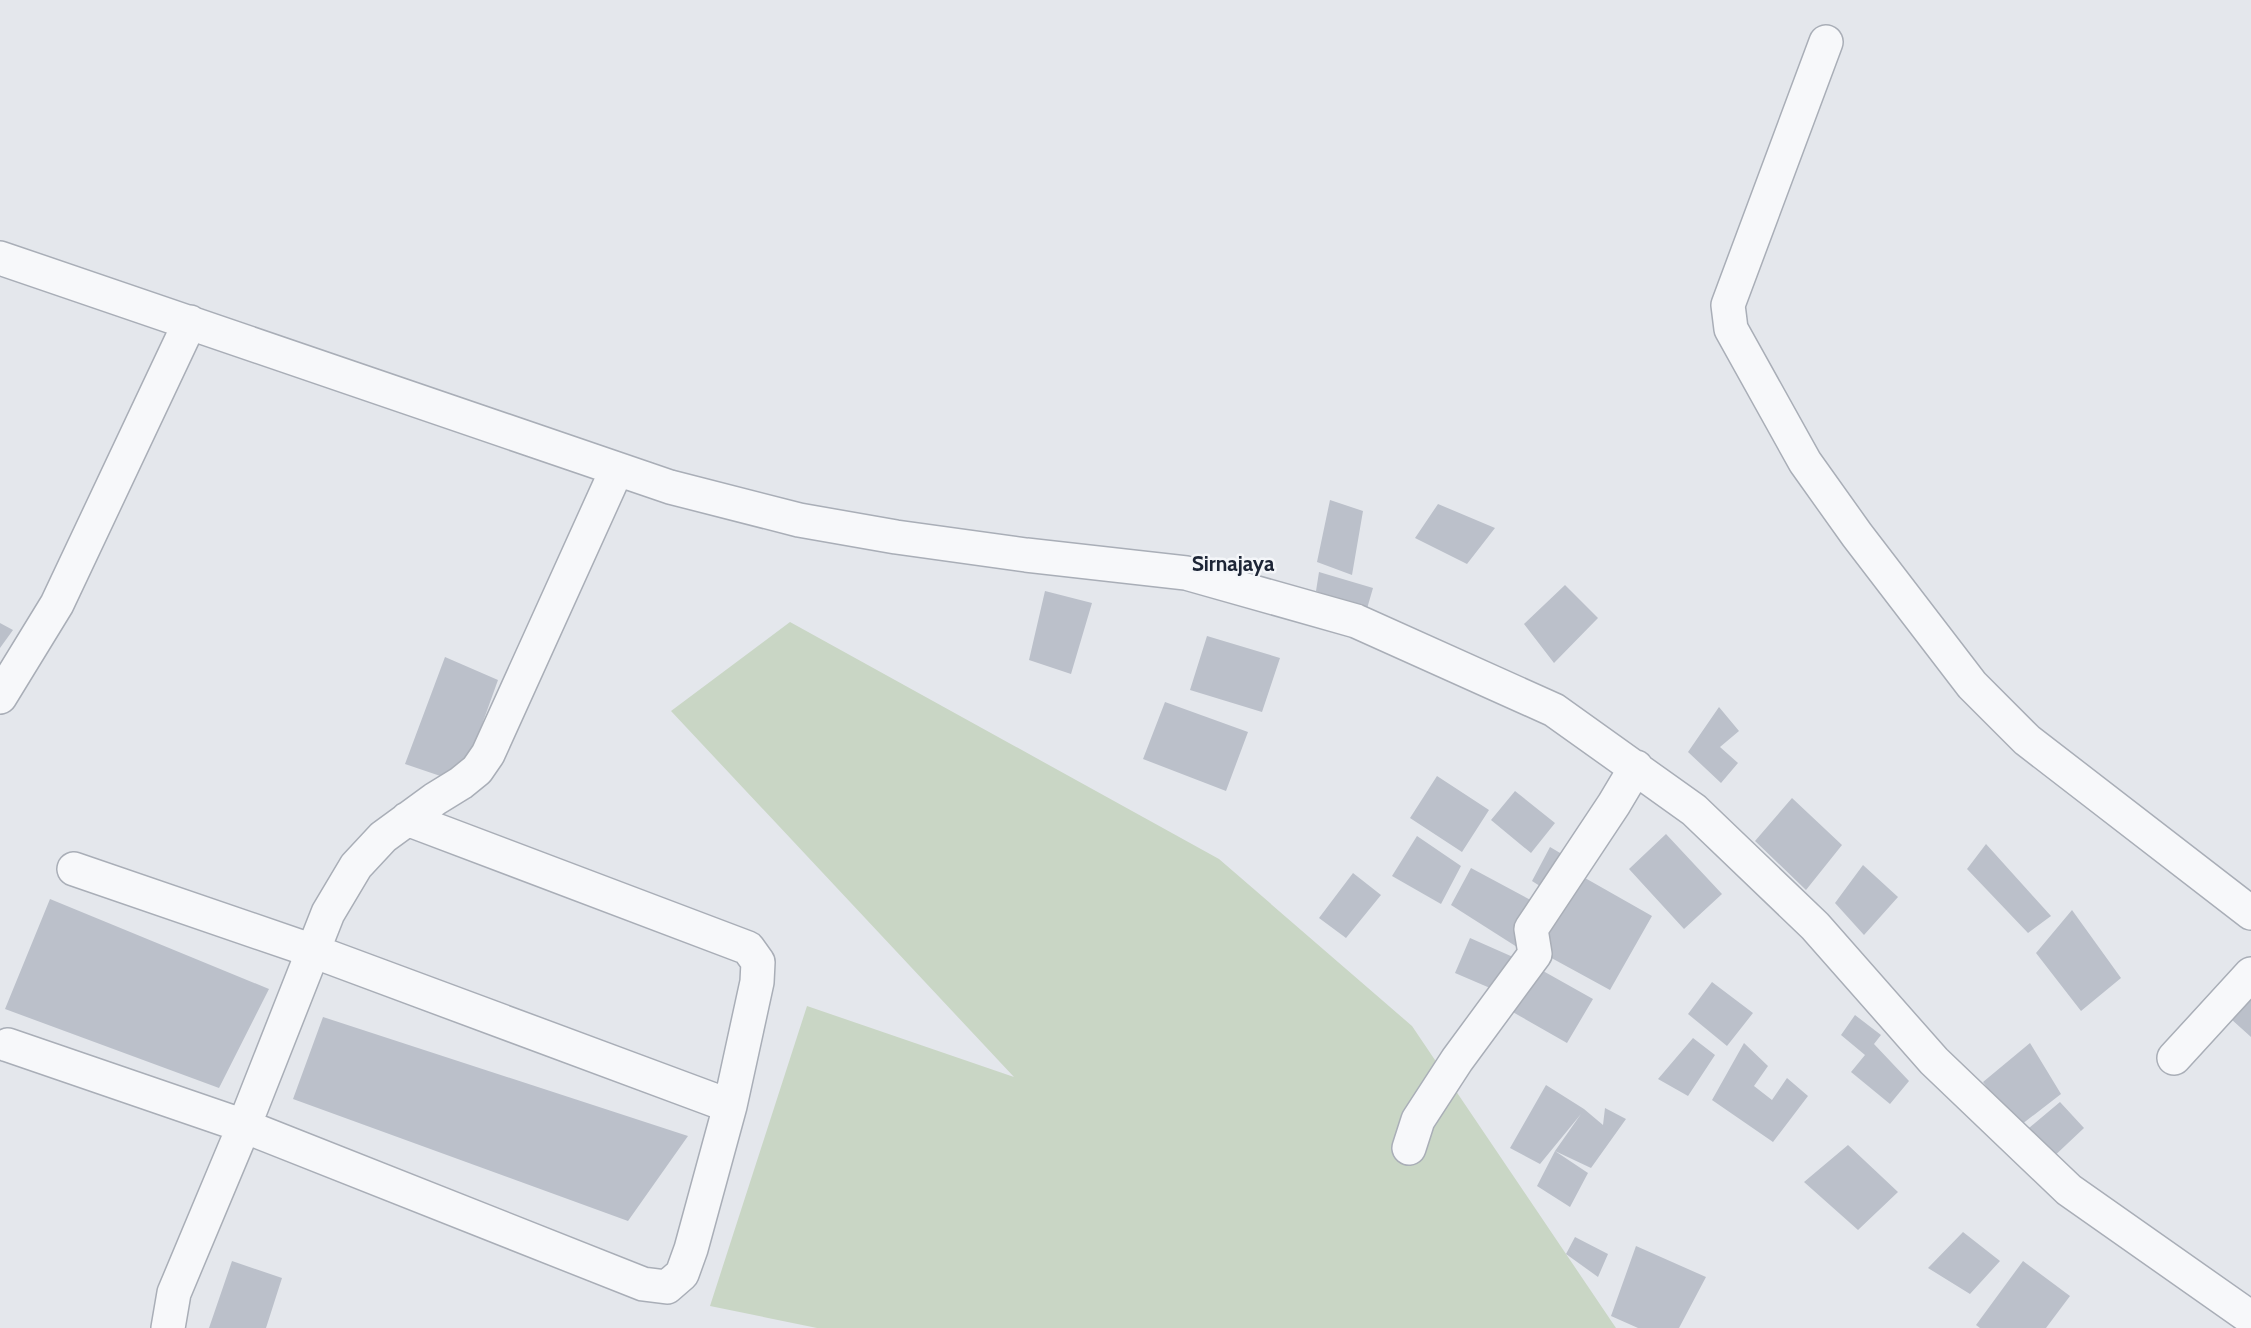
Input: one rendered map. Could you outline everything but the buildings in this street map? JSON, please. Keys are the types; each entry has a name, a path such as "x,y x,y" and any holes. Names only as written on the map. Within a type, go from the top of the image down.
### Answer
{"street":[{"path":"1826,42 1728,305 1731,329 1805,462 1857,535 1972,685 2027,740 2251,913"},
{"path":"0,258 670,487 799,520 896,537 1026,555 1186,573 1356,621 1554,710 1694,810 1815,926 1934,1061 2069,1190 2250,1314"},
{"path":"0,697 57,603 190,322"},
{"path":"168,1328 174,1293 244,1126 328,913 356,866 383,837 461,783 477,770 488,754 617,469"},
{"path":"1409,1148 1418,1120 1457,1060 1535,954 1531,929 1636,767"},
{"path":"8,1045 244,1126 643,1284 666,1287 682,1274 730,1106 757,982 758,962 748,948 407,819"},
{"path":"74,868 313,951 730,1106"},
{"path":"2174,1058 2251,974"}],"green space":[{"path":"790,622 1219,859 1412,1026 1616,1328 817,1328 710,1306 807,1006 1014,1077 671,711"}],"district":[{"name":"Sirnajaya","path":"1233,563"}]}
